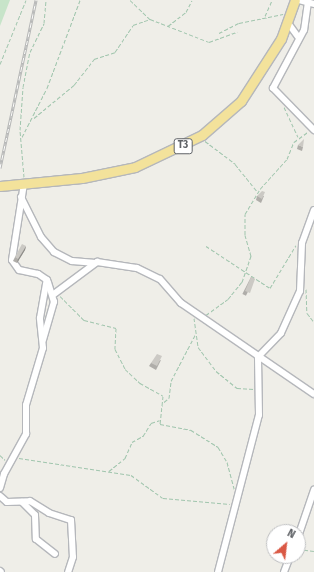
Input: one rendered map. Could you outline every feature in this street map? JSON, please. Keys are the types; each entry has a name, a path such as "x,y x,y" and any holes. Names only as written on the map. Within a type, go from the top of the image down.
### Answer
{"highway":[{"name":"T3","path":"0,186 82,178 136,167 202,135 241,101 288,23 295,0"}],"street":[{"path":"299,0 311,3 307,18 274,86 281,97 314,129"},
{"path":"288,23 298,37"},
{"path":"24,183 12,260 19,270 38,274 47,280 55,293"},
{"path":"21,195 41,237 54,252 72,261 93,263 117,262 155,276 191,309 203,316 258,357 291,375 314,394"},
{"path":"218,572 236,497 259,415 260,387 258,357 281,333 304,280 304,237 314,210"},
{"path":"0,488 11,461 28,430 26,405 38,372 43,341 55,293 93,263"},
{"path":"43,341 40,318 47,280"},
{"path":"302,524 314,490"},
{"path":"0,496 7,502 30,501 49,514 71,520 73,557 68,572"},
{"path":"21,501 35,515 36,539 55,554"}],"path":[{"path":"0,64 26,0"},
{"path":"24,183 22,138 23,87 30,52 44,23 46,0"},
{"path":"22,138 34,118 80,0"},
{"path":"130,0 150,19 212,43 237,32"},
{"path":"168,26 186,12 192,0"},
{"path":"265,17 272,0"},
{"path":"219,33 236,24 293,9"},
{"path":"34,118 74,85 94,59 115,52 133,25 150,19"},
{"path":"281,97 298,138"},
{"path":"203,316 236,292 246,272 251,256 244,216 258,192 280,170 298,138 314,129"},
{"path":"202,135 207,146 235,164 258,192"},
{"path":"206,246 272,287 283,263 304,237"},
{"path":"304,280 307,313 314,322"},
{"path":"55,293 80,318 116,328 115,349 121,363 140,384 160,392 164,402 160,420 162,425 191,430 218,447 227,462 236,497"},
{"path":"191,309 195,334 200,352 227,380 241,390 260,387"},
{"path":"164,402 169,398 171,381 195,334"},
{"path":"108,472 125,458 132,442 145,434 152,422 160,420"},
{"path":"0,454 11,461 108,472 140,479 163,498 208,503 223,501 234,507"}],"green space":[{"path":"0,0 10,0 0,26"}],"building":[{"path":"304,139 303,147 298,145"},
{"path":"262,191 265,192 262,199 257,196"},
{"path":"22,244 26,246 18,259 15,257"},
{"path":"251,277 255,279 250,293 245,291"},
{"path":"157,354 162,356 157,366 151,363"}],"railway":[{"path":"0,168 36,0"}]}
